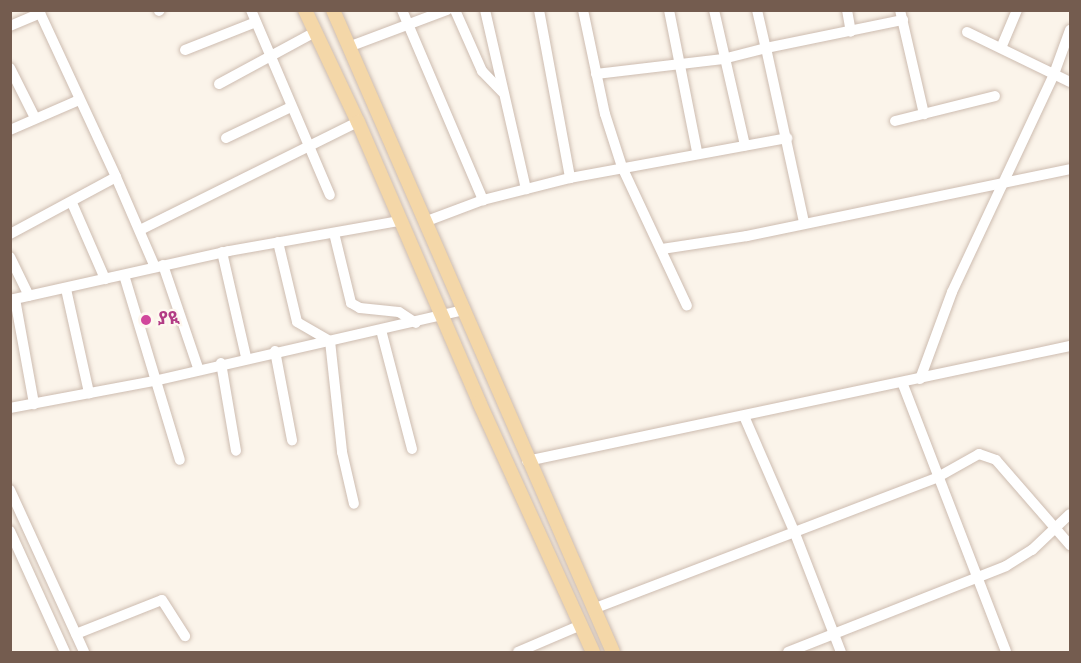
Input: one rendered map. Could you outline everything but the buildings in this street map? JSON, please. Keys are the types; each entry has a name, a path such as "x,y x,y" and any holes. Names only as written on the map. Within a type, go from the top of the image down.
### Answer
{"main road":[{"path":"305,10 358,122 442,318 593,652"},
{"path":"333,10 427,221 527,461 613,652"}],"street":[{"path":"251,10 330,195"},
{"path":"402,10 483,200"},
{"path":"351,46 447,10"},
{"path":"455,10 482,71 503,93"},
{"path":"485,10 526,189"},
{"path":"539,10 570,178"},
{"path":"583,10 596,74 622,167 687,306"},
{"path":"669,10 697,152"},
{"path":"714,10 723,59 745,145"},
{"path":"757,10 804,222"},
{"path":"847,10 851,32"},
{"path":"1001,48 1017,10"},
{"path":"10,26 39,13 159,266 198,368"},
{"path":"596,74 723,59 766,48 851,32 902,15 924,114"},
{"path":"185,50 256,22"},
{"path":"920,379 952,292 1054,74 1071,30"},
{"path":"219,84 315,32"},
{"path":"967,32 1071,82"},
{"path":"11,72 35,118"},
{"path":"895,121 995,96"},
{"path":"10,130 80,100"},
{"path":"226,138 291,107"},
{"path":"140,230 358,122"},
{"path":"427,221 483,200 570,178 697,152 787,138"},
{"path":"662,249 1071,169"},
{"path":"10,234 72,203 116,177"},
{"path":"72,203 105,279"},
{"path":"34,404 13,300 222,252 400,221"},
{"path":"334,233 351,303 360,308 399,312 416,323"},
{"path":"278,242 297,322 330,341"},
{"path":"222,252 246,357"},
{"path":"10,257 29,296"},
{"path":"124,275 154,381 180,460"},
{"path":"66,289 89,393"},
{"path":"10,408 154,381 246,357 442,318 465,310"},
{"path":"381,330 412,450"},
{"path":"330,341 342,452 354,504"},
{"path":"527,461 1071,346"},
{"path":"275,351 292,440"},
{"path":"221,363 236,451"},
{"path":"902,382 1006,652"},
{"path":"744,416 794,531 840,652"},
{"path":"594,609 938,477 971,458 987,454 996,460 1055,530 1071,545"},
{"path":"10,490 84,652"},
{"path":"788,652 978,579 1032,550 1071,514"},
{"path":"10,531 65,652"},
{"path":"76,634 162,600 184,636"},
{"path":"518,652 535,649 581,625"}],"place":[{"name":"ያዪ","path":"146,320"}]}
